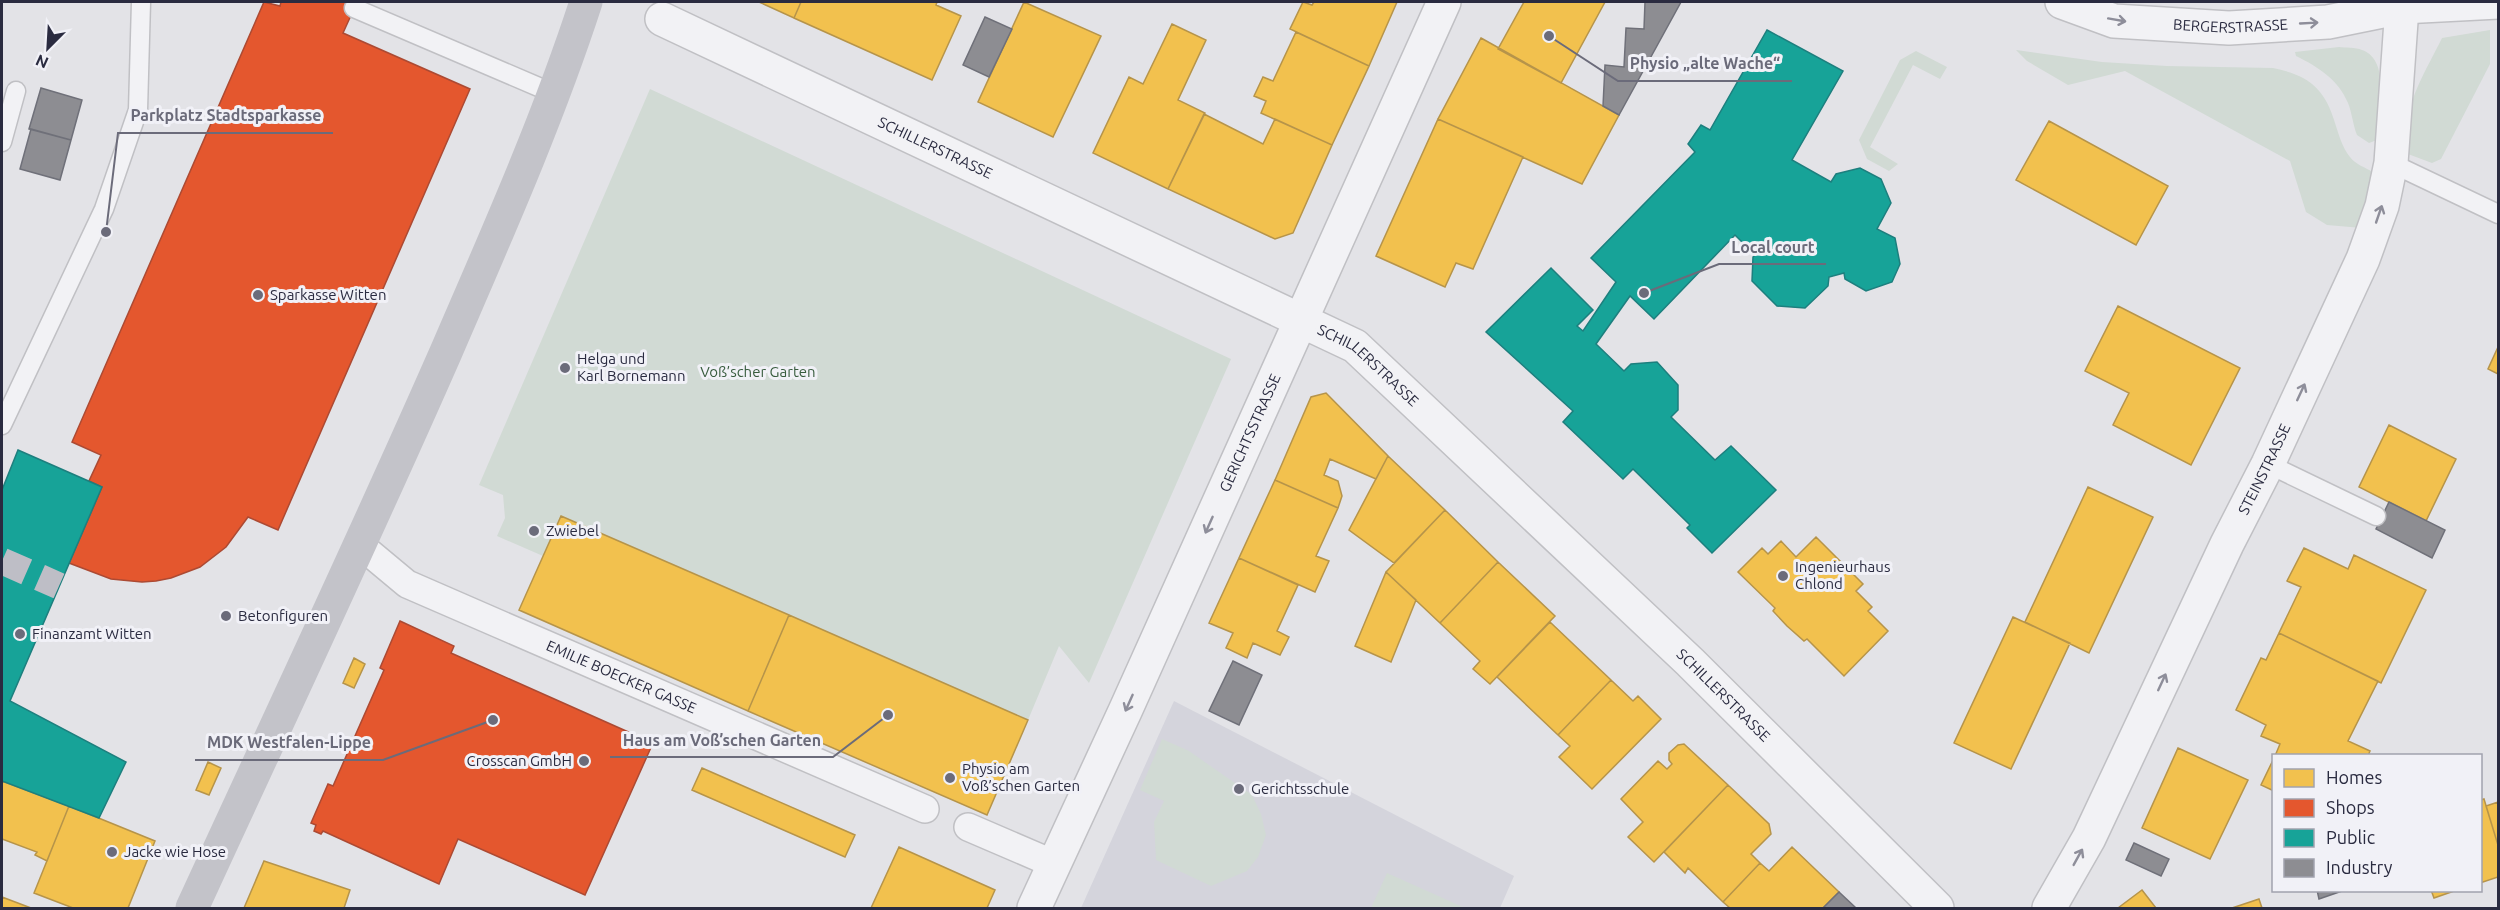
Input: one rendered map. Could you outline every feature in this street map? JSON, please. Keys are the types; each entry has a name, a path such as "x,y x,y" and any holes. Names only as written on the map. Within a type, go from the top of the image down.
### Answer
{"main road":[{"path":"192,909 399,458 524,174 555,94 586,2"}],"street":[{"name":"GERICHTSSTRASSE","path":"1034,909 1443,2"},
{"name":"BERGERSTRASSE","path":"2062,2 2114,21 2229,28 2328,22 2399,3 2499,2"},
{"name":"STEINSTRASSE","path":"2049,909 2089,838 2226,544 2268,464 2363,259 2382,206 2391,163 2399,3"},
{"name":"SCHILLERSTRASSE","path":"662,19 1301,318 1355,346 1690,662 1936,909"},
{"name":"EMILIE BOECKER GASSE","path":"359,544 407,584 925,809"},
{"path":"968,827 1054,864"}],"lane":[{"path":"2,426 104,209 138,110 141,2"},
{"path":"354,8 555,94"},
{"path":"2,142 16,91"},
{"path":"2391,163 2499,214"},
{"path":"2268,464 2376,516"}],"shaded area":[{"name":"Gerichtsschule","path":"1174,701 1514,876 1500,908 1081,908"}],"green space":[{"path":"2490,30 2490,64 2441,159 2432,163 2408,154 2406,138 2410,108 2442,38"},
{"path":"2339,47 2362,50 2371,56 2377,65 2381,104 2377,140 2369,143 2357,135 2348,103 2339,87 2319,69 2296,56 2295,52"},
{"path":"2016,50 2102,62 2273,68 2305,79 2320,92 2326,101 2350,157 2373,172 2362,228 2327,225 2306,212 2290,161 2125,71 2068,85 2027,61"},
{"path":"1916,51 1947,67 1940,79 1913,65 1870,147 1898,164 1889,171 1867,159 1859,140 1900,60"},
{"name":"Voß’scher Garten","path":"650,89 1231,359 1089,683 1059,646 1028,720 561,516 543,556 497,536 505,518 503,495 479,485"},
{"path":"1162,739 1189,751 1252,795 1261,814 1266,835 1258,857 1247,871 1211,886 1156,860 1154,822 1164,801 1140,790"},
{"path":"1387,873 1465,908 1371,908"}],"building: Homes":[{"path":"759,2 801,2 794,18"},
{"path":"801,2 937,2 936,5 961,16 932,80 794,18"},
{"path":"1024,2 1101,36 1053,137 978,102"},
{"path":"1303,2 1312,5 1314,2 1397,2 1369,66 1290,29"},
{"path":"1524,2 1605,2 1561,83 1498,49"},
{"path":"1172,24 1206,40 1178,100 1205,113 1168,189 1093,153 1129,77 1143,84"},
{"path":"1296,32 1369,66 1332,145 1261,113 1266,101 1254,96 1263,77 1273,81"},
{"path":"1481,38 1619,115 1582,184 1438,119"},
{"path":"1204,114 1263,144 1275,119 1332,145 1293,233 1275,239 1168,189"},
{"path":"1438,119 1523,157 1473,269 1456,263 1445,287 1376,256"},
{"path":"2049,121 2168,186 2136,245 2016,180"},
{"path":"2118,306 2240,368 2191,465 2113,425 2129,393 2085,371"},
{"path":"2498,347 2498,374 2488,369"},
{"path":"1326,393 1388,456 1376,479 1330,459 1324,475 1338,481 1342,496 1338,508 1275,480 1311,397"},
{"path":"2389,425 2456,459 2426,521 2359,487"},
{"path":"1388,456 1445,510 1394,563 1349,530"},
{"path":"1275,480 1338,508 1316,556 1329,561 1315,592 1239,558"},
{"path":"2088,487 2153,517 2089,653 2025,622"},
{"path":"1445,510 1498,562 1440,623 1386,572"},
{"path":"561,516 789,615 748,711 519,610"},
{"path":"1816,537 1863,584 1856,591 1872,607 1868,611 1888,631 1844,676 1807,639 1804,641 1787,626 1773,611 1775,608 1738,572 1762,548 1768,554 1781,541 1796,557"},
{"path":"2304,548 2348,569 2354,555 2426,590 2381,683 2279,633 2301,587 2287,581"},
{"path":"1239,558 1298,585 1277,631 1289,637 1280,655 1253,643 1247,658 1226,648 1233,633 1209,623"},
{"path":"1498,562 1555,616 1490,684 1473,669 1480,661 1440,623"},
{"path":"1386,572 1416,600 1391,662 1355,646"},
{"path":"789,615 1028,720 987,815 748,711"},
{"path":"2013,617 2070,643 2011,769 1954,743"},
{"path":"1550,622 1611,680 1558,735 1497,677"},
{"path":"2279,633 2378,681 2348,741 2370,751 2369,754 2276,754 2280,744 2261,736 2266,725 2236,710 2261,658 2266,660"},
{"path":"354,658 365,664 354,688 343,683"},
{"path":"1611,680 1633,701 1638,696 1661,719 1592,789 1559,757 1570,746 1558,735"},
{"path":"1684,744 1728,785 1654,862 1628,837 1643,822 1621,799 1658,761 1667,769 1672,764 1669,760 1669,753 1678,745"},
{"path":"2178,748 2248,780 2210,859 2142,828"},
{"path":"208,762 221,768 209,795 196,790"},
{"path":"2272,762 2272,790 2261,785"},
{"path":"702,768 855,835 845,857 692,790"},
{"path":"2,781 69,806 47,861 35,855 37,852 2,839"},
{"path":"1728,785 1769,824 1771,834 1751,854 1760,863 1723,902 1688,868 1685,873 1664,852"},
{"path":"2484,799 2498,845 2498,877 2482,882 2482,800"},
{"path":"2498,802 2498,845 2486,806"},
{"path":"69,806 155,841 128,908 73,908 34,893"},
{"path":"899,847 995,890 987,908 871,908"},
{"path":"1792,847 1839,892 1823,908 1730,908 1723,902 1760,863 1769,871"},
{"path":"264,861 350,890 344,908 244,908"},
{"path":"2142,890 2156,908 2118,908"},
{"path":"2432,892 2451,892 2434,898"},
{"path":"2,897 31,908 2,908"},
{"path":"2259,899 2262,908 2232,908"}],"building: Shops":[{"name":"Sparkasse Witten","path":"264,2 280,6 281,2 357,2 343,33 470,89 278,530 248,517 226,547 200,567 156,581 111,579 69,563 102,487 89,481 101,455 72,442"},
{"path":"400,621 454,646 451,653 653,743 585,895 458,839 439,884 323,831 321,834 314,831 316,825 311,823 328,784 333,786 384,670 380,668"}],"building: Public":[{"path":"1767,30 1843,71 1792,160 1831,182 1836,174 1860,168 1881,179 1891,203 1877,229 1895,238 1900,264 1892,282 1866,291 1845,279 1844,273 1829,277 1828,286 1805,308 1777,306 1752,281 1755,255 1735,235 1654,319 1630,296 1596,344 1624,371 1631,364 1657,362 1678,385 1678,410 1671,417 1715,460 1731,446 1776,490 1712,553 1687,528 1690,525 1633,469 1623,479 1563,422 1573,411 1486,332 1551,268 1593,310 1577,326 1583,331 1616,282 1591,258 1695,152 1688,144 1701,125 1710,130"},
{"name":"Finanzamt Witten","path":"18,450 102,487 10,701 126,762 99,818 2,781 2,490"}],"building: Industry":[{"path":"1645,2 1681,2 1619,115 1603,106 1605,65 1624,67 1626,28 1644,29"},
{"path":"985,17 1012,29 989,77 963,65"},
{"path":"41,88 82,100 71,140 29,129"},
{"path":"31,129 71,140 60,180 20,169"},
{"path":"2389,502 2445,530 2432,558 2376,529"},
{"path":"1233,661 1262,675 1239,725 1209,711"},
{"path":"2134,843 2169,859 2161,876 2126,860"},
{"path":"1839,892 1856,908 1823,908"},
{"path":"2317,892 2339,892 2319,899"}],"tunnel":[{"path":"2,561 59,586"}],"place":[{"name":"Physio „alte Wache“","path":"1549,36"},
{"name":"Parkplatz Stadtsparkasse","path":"106,232"},
{"name":"Local court","path":"1644,293"},
{"name":"Sparkasse Witten","path":"258,295"},
{"name":"Helga und Karl Bornemann","path":"565,368"},
{"name":"Zwiebel","path":"534,531"},
{"name":"Ingenieurhaus Chlond","path":"1783,576"},
{"name":"Betonfiguren","path":"226,616"},
{"name":"Finanzamt Witten","path":"20,634"},
{"name":"Haus am Voß’schen Garten","path":"888,715"},
{"name":"MDK Westfalen-Lippe","path":"493,720"},
{"name":"Crosscan GmbH","path":"584,761"},
{"name":"Physio am Voß’schen Garten","path":"950,778"},
{"name":"Gerichtsschule","path":"1239,789"},
{"name":"Jacke wie Hose","path":"112,852"}]}
